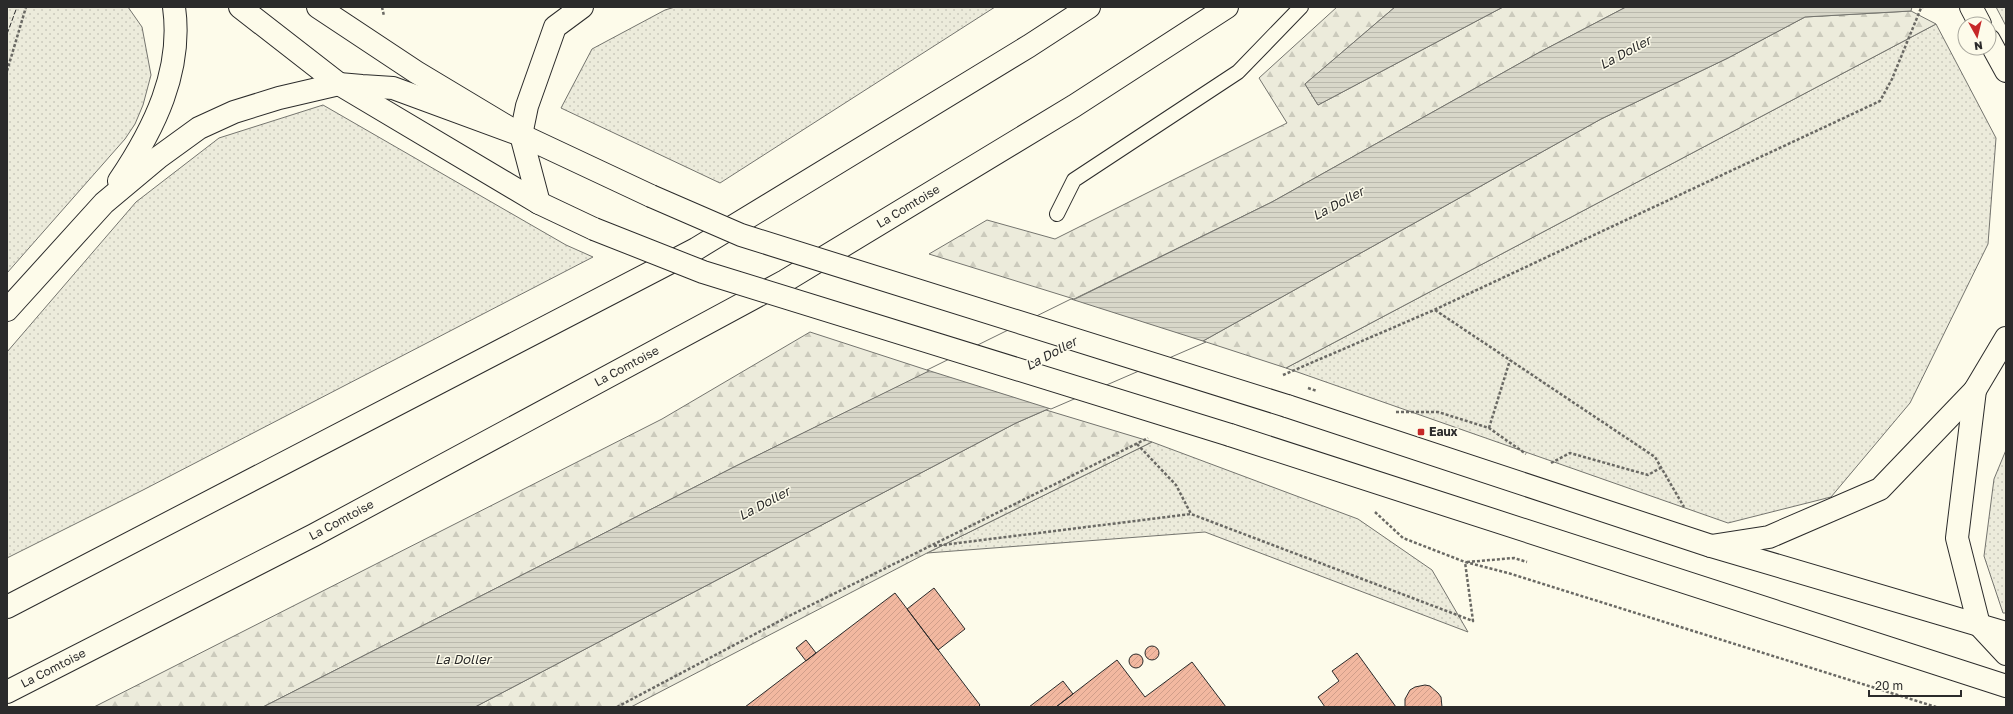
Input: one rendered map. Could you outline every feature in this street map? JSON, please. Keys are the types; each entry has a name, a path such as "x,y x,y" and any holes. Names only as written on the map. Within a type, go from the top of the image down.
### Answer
{"main road":[{"path":"104,203 139,151 161,107 170,79 175,47 174,7"},
{"path":"240,7 339,84 539,203 594,229 704,272 1230,435 2006,686"},
{"path":"318,7 416,72 521,135"},
{"path":"539,203 521,135 527,106 555,27 582,7"},
{"path":"7,606 696,249 1022,50 1089,7"},
{"name":"La Comtoise","path":"7,692 314,535 785,281 1074,106 1227,7"},
{"path":"1971,7 1976,16"},
{"path":"1997,55 2006,71"},
{"path":"7,310 104,203 159,157 198,128 234,112 279,98 339,84 393,88 521,135 650,196 741,235 1286,406 1710,546 2006,633"},
{"path":"1710,546 1769,537 1880,489 1975,390 2006,338"},
{"path":"1975,390 1957,538 1979,625 2006,654"}],"lane":[{"path":"1057,214 1074,180 1238,72 1301,7"}],"path":[{"path":"7,71 26,7"},
{"path":"1280,376 1434,310 1880,101 1892,78 1921,8 1923,7"},
{"path":"1434,310 1654,457 1662,467 1687,511"},
{"path":"1489,428 1510,360"},
{"path":"1317,391 1324,393"},
{"path":"1391,412 1438,412 1489,428 1531,458"},
{"path":"617,707 790,615 1151,437"},
{"path":"1137,443 1176,485 1191,514"},
{"path":"1550,464 1570,453 1648,475 1662,467"},
{"path":"1374,511 1403,538 1465,562 1508,573 1936,707"},
{"path":"931,546 1191,514 1473,621 1465,562"}],"green space":[{"path":"7,7 128,7 142,27 151,75 143,105 135,124 125,139 7,273"},
{"path":"675,7 995,7 720,183 561,108 592,49 665,10"},
{"path":"1337,7 1395,7 1305,84 1318,105 1503,7 1626,7 1540,52 1272,202 1074,299 929,254 987,220 1055,239 1287,123 1259,78"},
{"path":"1996,7 2006,7 2006,26"},
{"path":"1911,11 1936,24 1286,368 1203,341 1601,119 1728,58 1805,17"},
{"path":"1936,24 1996,138 1988,244 1910,403 1831,497 1728,523 1286,368"},
{"path":"323,105 566,245 593,257 143,490 7,558 7,352 136,202 219,138"},
{"path":"810,332 930,371 736,466 263,707 94,707 662,419"},
{"path":"1046,410 1152,442 927,553 631,707 475,707 1016,423"},
{"path":"1152,442 1358,519 1432,570 1468,632 1205,532 927,553"},
{"path":"2006,450 2006,613 2003,613 1984,556 1994,479"}],"water":[{"path":"1395,7 1503,7 1318,105 1305,84"},
{"name":"La Doller","path":"1626,7 1912,7 1911,11 1805,17 1728,58 1601,119 1203,341 1016,423 475,707 263,707 736,466 1272,202 1540,52"}],"pier":[{"path":"1071,299 1206,342 1051,409 927,370"}],"building":[{"path":"934,588 965,629 938,650 907,609"},
{"path":"895,593 980,705 978,707 745,707"},
{"path":"806,640 816,653 806,661 796,648"},
{"path":"1149,646 1155,646 1159,650 1159,656 1155,660 1149,660 1145,656 1145,650"},
{"path":"1357,653 1396,707 1325,707 1318,697 1339,681 1332,671"},
{"path":"1136,654 1141,656 1143,661 1141,666 1136,668 1131,666 1129,661 1131,656"},
{"path":"1117,660 1145,697 1192,662 1226,707 1056,707"},
{"path":"1063,681 1073,694 1056,707 1029,707"},
{"path":"1425,685 1430,686 1438,693 1441,697 1442,707 1405,707 1405,699 1410,690 1415,687"}],"fence":[{"path":"7,34 17,7"}],"place":[{"name":"Eaux","path":"1421,432"}]}
